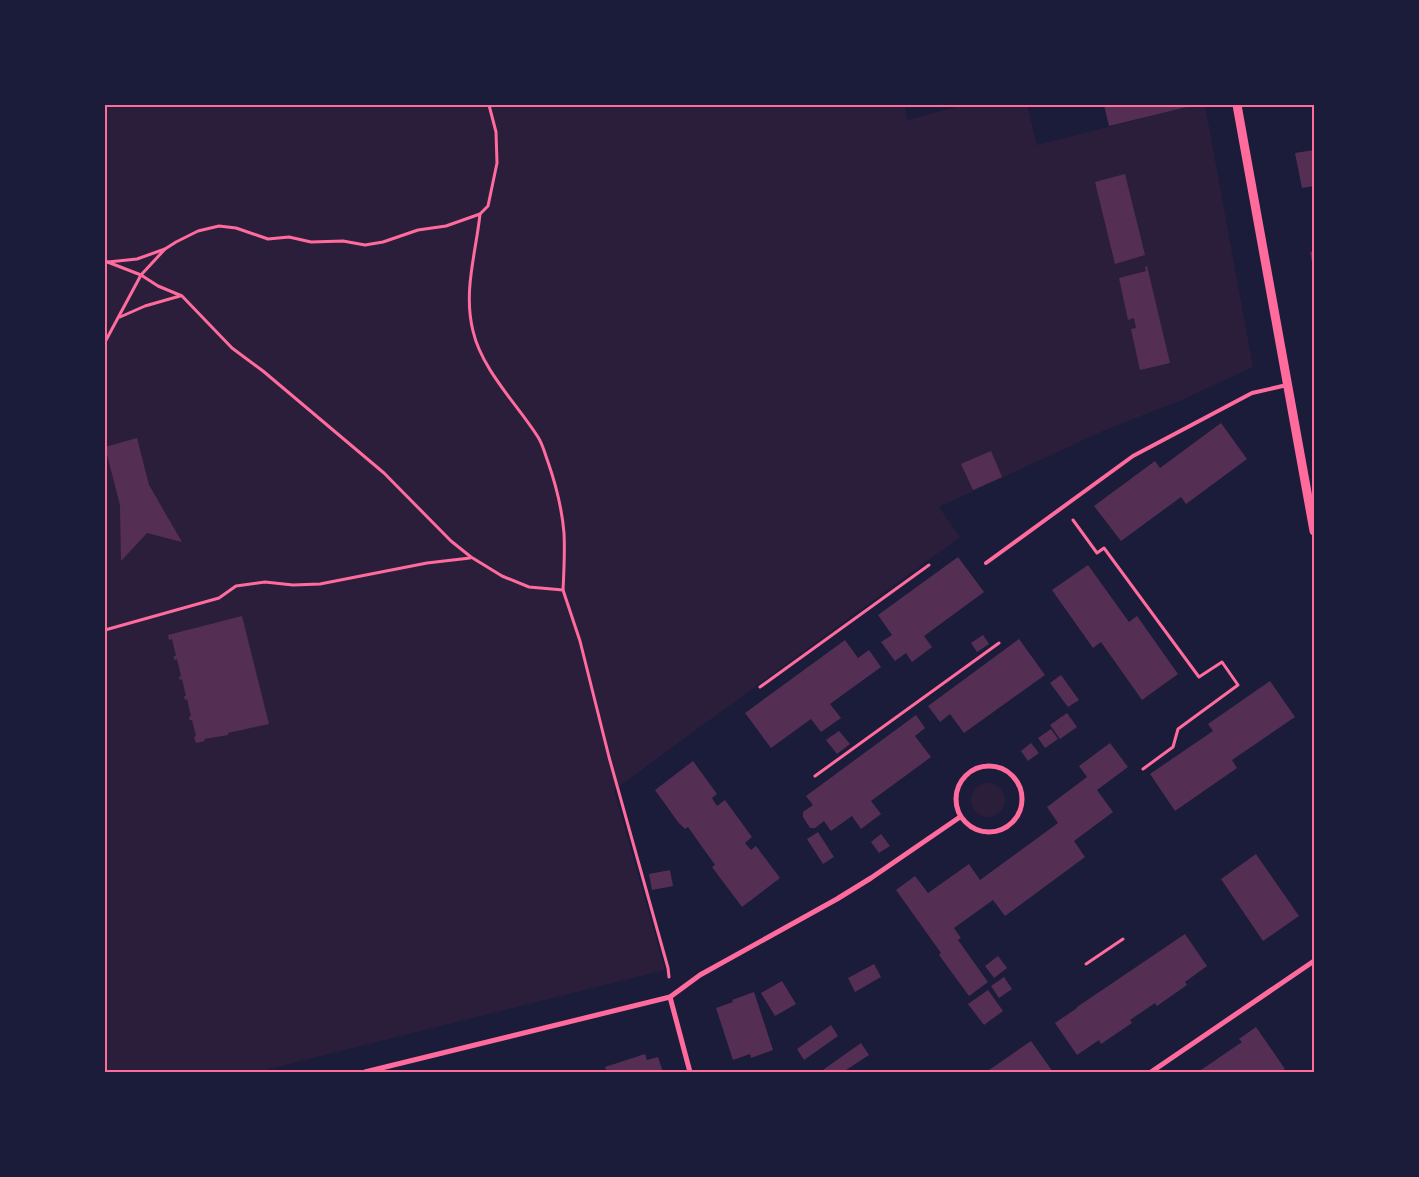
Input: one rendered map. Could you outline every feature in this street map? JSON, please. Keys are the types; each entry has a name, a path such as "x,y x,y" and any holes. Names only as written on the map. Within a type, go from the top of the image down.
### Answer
{"street":[{"path":"1237,105 1314,531"},
{"path":"994,766 1009,772 1017,780 1021,790 1021,806 1014,820 1007,827 997,832 981,832 967,825 960,817 956,808 956,789 968,773 977,768 994,766"},
{"path":"365,1072 670,997 700,975 871,878 960,817"},
{"path":"1151,1072 1314,961"},
{"path":"670,997 690,1072"}],"lane":[{"path":"986,563 1133,456 1252,393 1287,385"}],"path":[{"path":"106,262 137,258 165,249 198,231 219,226 236,228 268,239 289,236 312,242 343,242 366,245 383,242 418,230 446,226 480,214 488,206 497,163 496,132 489,105"},
{"path":"480,214 469,290 469,306 473,330 480,353 540,440 556,485 564,533 563,590 580,641 609,757 668,968 670,997"},
{"path":"105,342 141,275 165,249"},
{"path":"106,262 141,275 192,304 202,318 232,348 263,371 384,473 471,558 502,576 529,587 563,590"},
{"path":"120,317 145,306 180,296"},
{"path":"1063,507 1097,553 1104,548 1199,677 1222,662 1238,685 1178,729 1173,747 1143,769"},
{"path":"105,630 219,598 236,586 265,582 293,585 320,584 426,564 471,558"},
{"path":"760,688 930,565"},
{"path":"815,776 999,643"},
{"path":"1086,964 1123,939"}],"shaded area":[{"path":"105,105 905,105 907,120 965,105 1027,105 1037,145 1194,105 1205,105 1253,367 1184,399 1103,431 939,507 960,537 614,790 665,970 257,1072 105,1072"},
{"path":"988,783 995,784 1000,788 1004,793 1004,807 1000,812 995,816 988,817 981,816 976,812 972,807 971,800 972,793 976,788 981,784"}],"building":[{"path":"1104,105 1191,105 1191,106 1109,126"},
{"path":"1314,150 1314,186 1302,188 1295,153"},
{"path":"1125,174 1145,255 1115,264 1095,182"},
{"path":"1314,251 1314,268 1313,268 1310,252"},
{"path":"1147,266 1170,363 1140,370 1131,329 1136,328 1134,318 1128,320 1119,278 1146,271 1145,267"},
{"path":"1221,423 1247,459 1186,504 1181,497 1121,541 1094,506 1155,461 1160,468"},
{"path":"137,438 149,485 182,542 147,533 121,561 120,505 105,447"},
{"path":"991,451 1002,477 973,490 961,464"},
{"path":"958,557 984,592 924,636 932,647 912,662 906,653 895,661 881,642 892,635 878,615"},
{"path":"1088,565 1129,622 1137,616 1178,674 1142,700 1101,642 1093,648 1052,590"},
{"path":"242,616 269,724 204,739 205,741 196,743 192,720 189,717 191,716 187,699 185,700 184,696 186,696 182,679 180,680 179,677 181,676 177,659 174,660 174,656 176,656 172,639 169,640 168,635"},
{"path":"983,635 989,644 977,652 971,643"},
{"path":"1019,639 1045,675 964,733 950,714 940,722 928,706"},
{"path":"845,640 858,658 869,650 881,667 830,704 841,718 821,732 811,719 771,748 745,713"},
{"path":"1061,675 1079,700 1068,707 1050,683"},
{"path":"1270,681 1295,717 1232,760 1237,768 1175,811 1150,774 1213,731 1208,724"},
{"path":"1067,713 1077,727 1060,739 1050,725"},
{"path":"916,715 925,728 915,736 931,757 871,801 881,814 861,829 852,816 831,831 824,821 815,828 810,828 803,817 803,812 813,805 806,796"},
{"path":"1051,729 1058,739 1045,748 1038,738"},
{"path":"839,731 850,744 837,754 826,740"},
{"path":"1031,743 1039,753 1028,761 1021,751"},
{"path":"1110,743 1128,767 1097,790 1113,812 1074,841 1085,857 1005,916 993,900 954,928 961,938 958,940 988,982 969,996 896,890 915,876 928,893 969,864 980,880 1058,823 1047,807 1087,777 1079,766"},
{"path":"693,761 717,794 712,798 717,806 725,800 752,837 745,843 751,850 756,846 780,878 742,907 712,867 715,865 688,827 685,829 678,822 655,790"},
{"path":"818,832 834,857 823,864 807,839"},
{"path":"881,834 890,846 879,853 871,842"},
{"path":"1256,854 1299,916 1263,941 1221,879"},
{"path":"670,870 673,886 652,890 649,874"},
{"path":"1185,934 1207,966 1185,982 1187,985 1157,1006 1155,1003 1130,1020 1132,1023 1101,1044 1099,1040 1077,1055 1055,1023"},
{"path":"998,956 1007,968 994,978 985,966"},
{"path":"874,964 881,977 855,992 848,978"},
{"path":"1004,977 1012,989 999,998 991,986"},
{"path":"782,981 796,1004 775,1016 761,993"},
{"path":"988,990 1003,1011 984,1025 968,1004"},
{"path":"754,992 773,1050 751,1058 750,1054 733,1060 716,1008"},
{"path":"831,1025 838,1036 804,1060 797,1049"},
{"path":"1256,1027 1285,1069 1281,1072 1198,1072 1242,1042 1239,1039"},
{"path":"1031,1041 1053,1072 991,1072 989,1070"},
{"path":"861,1043 869,1055 843,1072 820,1072"},
{"path":"645,1054 647,1060 658,1057 663,1072 607,1072 605,1067"}]}
